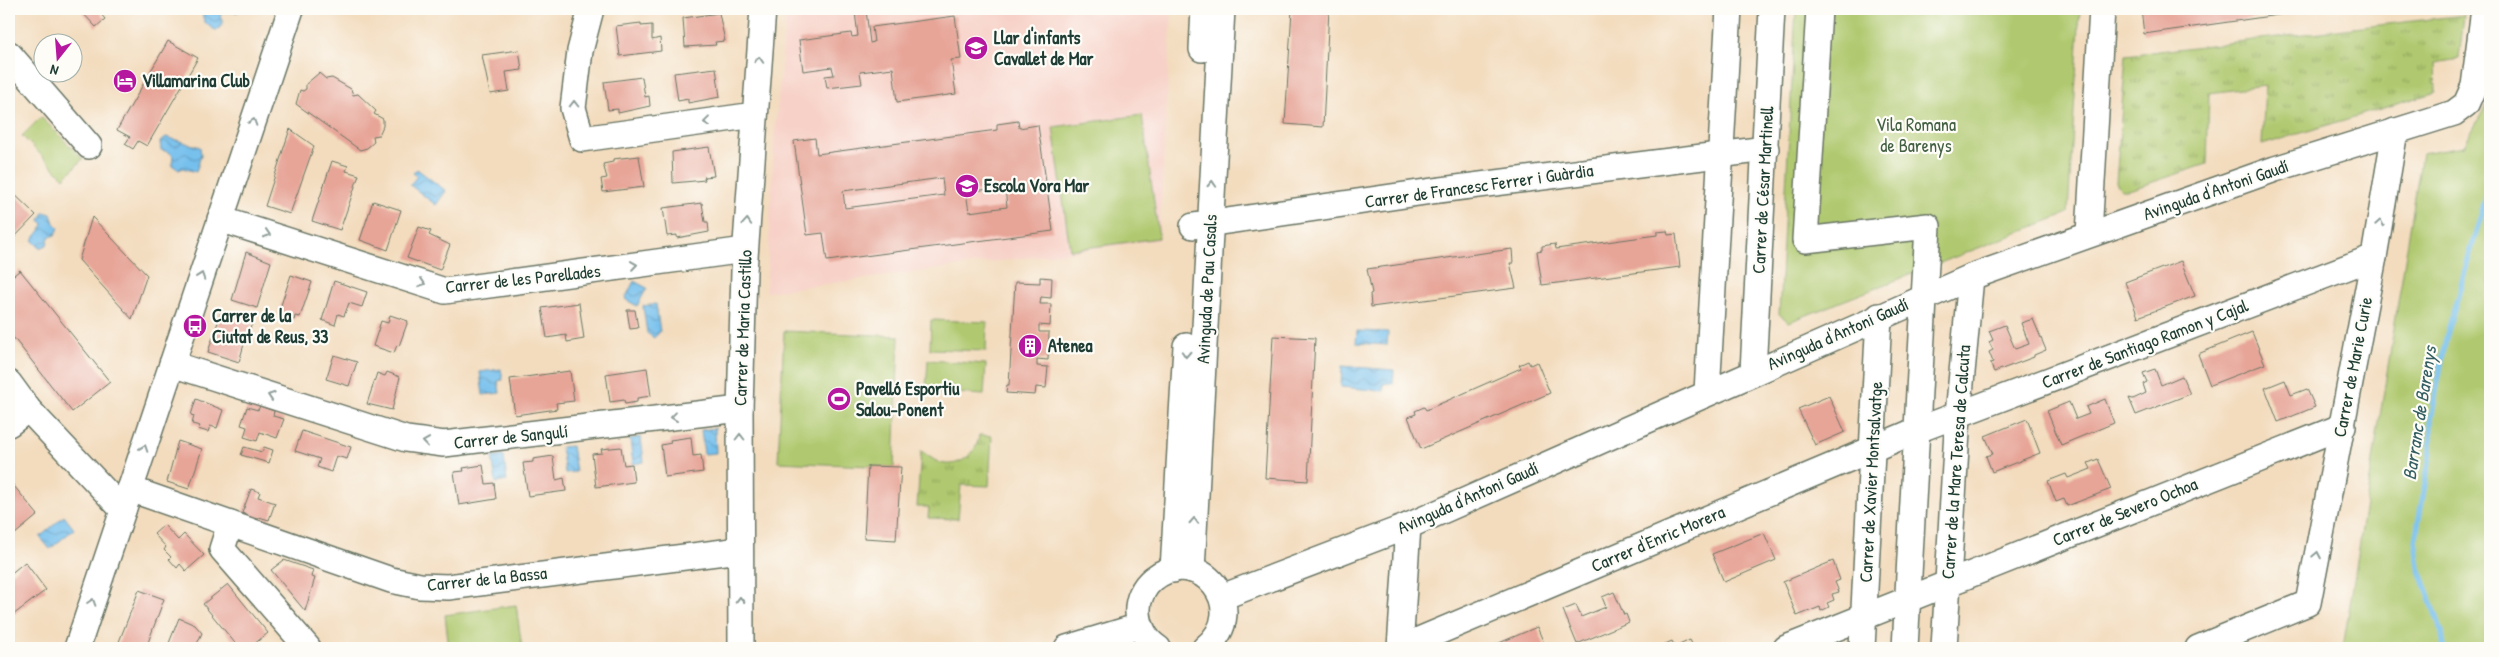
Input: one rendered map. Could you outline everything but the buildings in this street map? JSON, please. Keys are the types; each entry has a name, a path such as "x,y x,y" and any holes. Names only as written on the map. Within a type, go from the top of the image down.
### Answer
{"street":[{"path":"592,9 580,51 573,108 582,139 755,116"},
{"name":"Carrer de Maria Castillo","path":"741,648 740,409 745,250 763,9"},
{"name":"Avinguda de Pau Casals","path":"1202,225 1204,9"},
{"name":"Avinguda de Pau Casals","path":"1182,570 1202,225 1222,9"},
{"path":"1707,392 1729,9"},
{"name":"Carrer de César Martinell","path":"1753,371 1772,9"},
{"path":"1819,9 1805,240 1928,226 1915,431 1905,648"},
{"path":"2090,234 2102,9"},
{"name":"Avinguda d'Antoni Gaudí","path":"1222,598 1408,526 1707,392 1717,390 1753,371 1971,277 2275,169 2454,113 2466,104 2477,74 2484,9"},
{"path":"84,644 126,499 289,10"},
{"path":"9,54 89,146"},
{"name":"Carrer de Marie Curie","path":"2198,648 2308,603 2343,426 2395,131"},
{"name":"Carrer de Francesc Ferrer i Guàrdia","path":"1202,225 1432,191 1766,149"},
{"name":"Carrer de les Parellades","path":"220,220 445,291 745,250"},
{"name":"Carrer de Santiago Ramon y Cajal","path":"1915,431 2374,256"},
{"path":"2329,274 2366,296"},
{"name":"Carrer de la Mare Teresa de Calcuta","path":"1944,648 1958,415 1971,277"},
{"name":"Carrer de Xavier Montsalvatge","path":"1862,648 1879,316"},
{"name":"Carrer de Sangulí","path":"172,364 406,439 444,444 740,409"},
{"path":"9,382 28,409 126,499"},
{"path":"1961,384 1984,405"},
{"path":"9,424 28,409"},
{"name":"Carrer de Severo Ochoa","path":"1786,648 2343,426"},
{"name":"Carrer d'Enric Morera","path":"1400,648 1915,431"},
{"path":"2298,444 2334,467"},
{"path":"1841,462 1870,487"},
{"name":"Carrer de la Bassa","path":"126,499 230,524 350,567 420,586 448,587 740,550"},
{"path":"230,524 222,549 308,648"},
{"path":"1400,648 1408,526"},
{"path":"1950,544 1979,570"},
{"path":"1158,648 1146,637 1140,626 1138,610 1146,587 1158,576 1182,570 1200,572 1214,583 1222,598 1225,614 1221,630 1205,648"},
{"path":"1402,614 1426,636"},
{"path":"1067,648 1140,626"},
{"path":"1834,628 1858,648"}],"shaded area":[{"name":"Escola Vora Mar","path":"847,9 1172,9 1159,240 766,292 775,131 786,17"}],"green space":[{"name":"Vila Romana de Barenys","path":"1796,9 2080,9 2068,213 1789,322 1779,314"},
{"path":"2464,15 2459,59 2435,63 2436,92 2262,145 2265,86 2209,93 2207,164 2129,190 2121,190 2116,182 2126,55"},
{"path":"2490,98 2490,648 2343,648 2422,153 2464,146"},
{"path":"1142,115 1159,238 1070,250 1053,127"},
{"path":"41,117 83,159 64,178 22,136"},
{"path":"931,320 987,322 986,351 930,349"},
{"name":"Pavelló Esportiu Salou-Ponent","path":"784,331 899,336 894,467 778,462"},
{"path":"928,360 986,364 984,395 926,391"},
{"path":"979,435 992,436 989,486 961,485 958,519 928,518 929,507 917,507 921,451 938,462 952,464 965,459 971,454 978,442"},
{"path":"516,605 522,648 449,648 445,615"}],"water":[{"path":"203,9 241,9 238,12 224,12 220,16 223,23 217,31 204,20"},
{"path":"166,137 200,147 201,155 196,172 183,168 179,170 172,165 173,156 169,152 161,150 160,142"},
{"path":"417,169 446,191 436,205 410,185 417,176 413,173"},
{"path":"44,212 51,214 54,223 59,228 55,235 49,237 47,245 40,248 33,241 42,227 43,224 40,220"},
{"path":"634,281 647,288 637,306 625,299"},
{"path":"656,304 660,332 654,338 647,333 643,306"},
{"path":"1357,331 1388,332 1387,345 1356,343"},
{"path":"1342,366 1394,370 1393,384 1384,383 1383,391 1341,387"},
{"path":"501,369 503,380 498,381 500,393 483,395 480,372"},
{"path":"715,428 716,453 704,454 701,430"},
{"path":"641,437 644,462 633,464 630,439"},
{"path":"572,446 576,472 565,473 561,447"},
{"path":"504,456 507,481 496,483 492,457"},
{"path":"64,516 74,529 50,549 40,537"}],"waterway":[{"name":"Barranc de Barenys","path":"2444,648 2442,632 2419,567 2415,541 2431,450 2431,419 2446,338 2490,183"}],"place":[{"name":"Llar d'infants Cavallet de Mar","path":"976,48"},
{"name":"Villamarina Club","path":"125,81"},
{"name":"Escola Vora Mar","path":"967,186"},
{"name":"Carrer de la Ciutat de Reus, 33","path":"195,326"},
{"name":"Atenea","path":"1030,346"},
{"name":"Pavelló Esportiu Salou-Ponent","path":"839,399"}]}
